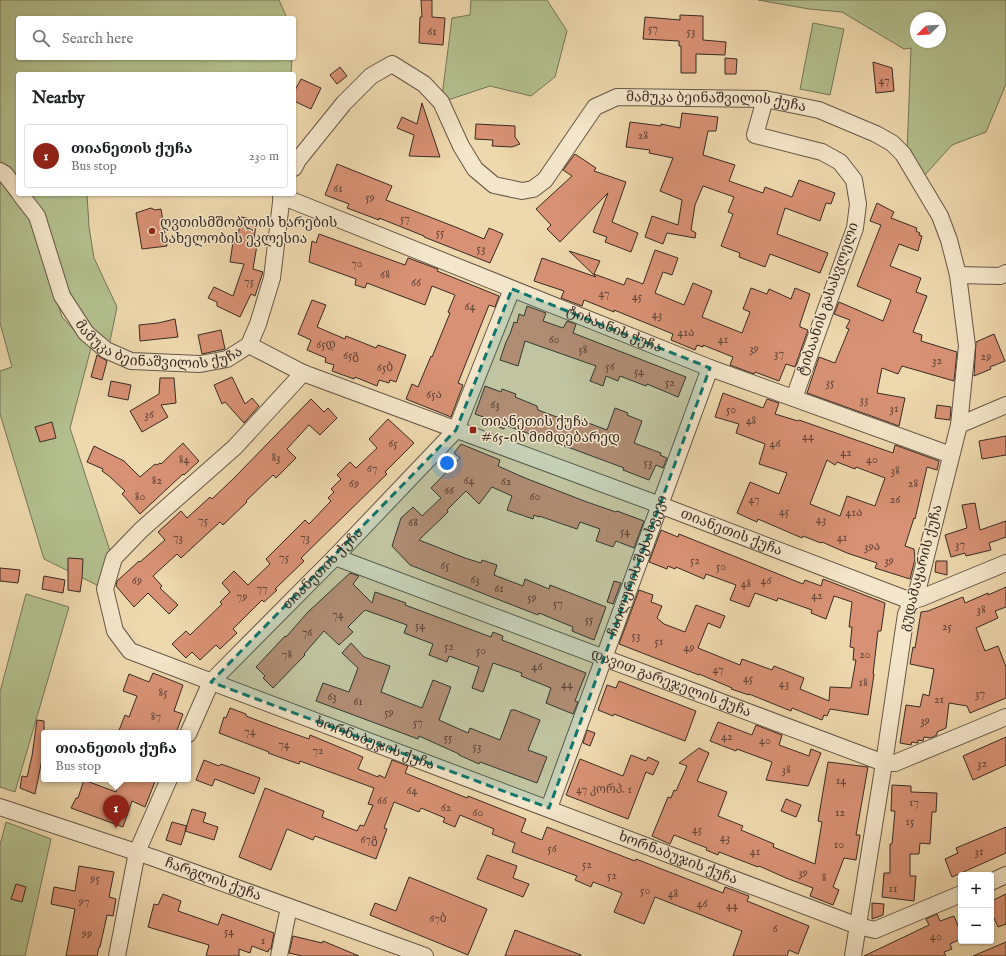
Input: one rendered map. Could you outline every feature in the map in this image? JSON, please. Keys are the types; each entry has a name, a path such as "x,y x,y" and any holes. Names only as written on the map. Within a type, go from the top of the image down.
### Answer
{"street":[{"name":"მამუკა ბეინაშვილის ქუჩა","path":"296,164 344,103 371,76 392,64 424,84 441,102 461,146 475,168 494,185 522,191 533,189 545,180 594,107 617,97 764,99 819,110 876,134 892,143 903,154 940,216 949,240 958,275"},
{"name":"ტიბაანის გასასვლელი","path":"764,99 755,135 822,152 840,162 854,180 858,204 855,228 794,398"},
{"path":"0,171 5,174 16,188"},
{"name":"მამუკა ბეინაშვილის ქუჩა","path":"22,196 37,216 62,296 86,333 106,350 131,361 200,364 227,359 249,345 258,324 272,278 281,196"},
{"name":"ტიბაანის ქუჩა","path":"283,196 710,368 950,455"},
{"path":"958,275 1000,276 1006,273"},
{"name":"გუდამაყარის ქუჩა","path":"852,956 884,763 906,614 918,588 958,425 968,346 958,275"},
{"name":"თიანეთის ქუჩა","path":"190,730 211,682 335,557 456,430 512,289"},
{"name":"თიანეთის ქუჩა","path":"249,345 303,373 660,505 911,601"},
{"name":"ჩაილურის შესახვევი","path":"549,808 710,368"},
{"name":"ხორნაბუჯის ქუჩა","path":"303,373 236,447 141,530 114,558 105,589 115,631 130,651 858,926 875,930 958,895"},
{"path":"958,425 1006,405"},
{"name":"დავით გარეჯელის ქუჩა","path":"335,557 884,763"},
{"path":"911,601 1006,563"},
{"path":"884,763 895,763 1006,717"},
{"path":"117,956 137,852 168,782"},
{"name":"ჩარგლის ქუჩა","path":"0,807 137,852 425,956"},
{"path":"994,881 1006,875"},
{"path":"280,956 289,908"}],"highlighted area":[{"path":"512,289 710,368 549,808 211,682 456,430"}],"green space":[{"path":"0,0 279,0 286,16 16,16 16,60 292,60 291,72 16,72 16,183 0,169"},
{"path":"471,0 547,0 567,31 555,77 531,96 490,86 445,101 442,96 452,18 470,15"},
{"path":"758,0 1006,0 1006,84 986,132 952,145 923,177 907,153 911,48 904,49 842,12 809,9"},
{"path":"813,23 844,29 830,95 800,89"},
{"path":"0,175 29,213 62,317 91,348 70,428 112,557 105,589 44,559 0,414 0,371 12,367 0,323"},
{"path":"26,196 87,196 89,227 94,258 117,307 109,346 88,329 65,295"},
{"path":"26,594 69,607 15,792 0,787 0,692"},
{"path":"6,822 51,839 25,956 0,956 0,845"}],"building":[{"path":"421,0 432,0 432,17 445,18 443,45 419,43 420,17 422,17"},
{"path":"680,15 703,16 703,40 726,42 725,55 696,54 696,73 681,73 681,46 679,46 679,41 643,39 645,17 680,20"},
{"path":"725,58 737,59 736,74 725,74"},
{"path":"873,62 892,68 894,91 876,93"},
{"path":"340,67 347,76 337,84 330,75"},
{"path":"301,79 321,88 311,109 296,102 296,88"},
{"path":"422,103 440,157 409,156 414,135 397,128 402,117 417,124"},
{"path":"682,113 718,117 716,131 708,131 703,155 735,165 729,181 763,193 765,187 792,197 799,180 835,193 831,204 826,203 820,221 785,208 777,234 828,253 820,273 770,254 765,267 739,257 740,253 721,246 733,214 728,212 734,197 703,186 695,205 691,230 696,233 695,238 667,233 663,244 645,237 652,216 678,225 682,200 660,191 673,158 649,153 650,150 626,147 630,122 661,126 661,124 680,128"},
{"path":"476,124 515,126 515,137 520,144 512,147 492,146 493,140 475,139"},
{"path":"575,154 596,168 594,171 626,182 612,222 638,233 631,252 605,242 607,237 593,232 608,193 560,242 547,229 551,225 536,209 572,176 563,170"},
{"path":"337,164 392,186 386,200 484,239 489,228 503,234 490,263 379,218 379,220 347,208 349,204 325,195"},
{"path":"877,203 894,212 891,218 917,228 916,231 922,236 918,251 899,244 890,266 921,278 916,292 927,296 913,332 922,335 921,341 957,352 954,381 902,366 898,374 882,368 877,393 905,398 899,426 807,393 819,357 835,363 849,329 846,328 850,320 834,314 839,302 883,321 891,300 857,286 881,225 870,221"},
{"name":"ღვთისმშობლის ხარების სახელობის ეკლესია","path":"151,208 155,210 161,209 167,246 142,249 136,213"},
{"path":"241,217 257,220 253,244 257,245 253,269 263,272 255,296 251,294 240,317 217,306 217,302 208,298 214,287 233,296 244,264 230,262 233,242 237,242"},
{"path":"319,234 405,265 408,258 438,269 437,271 499,296 495,307 489,305 458,383 463,385 451,417 406,399 412,384 418,387 450,313 448,312 455,295 432,286 425,305 367,283 365,288 355,285 356,279 309,262 312,241 316,243"},
{"path":"655,250 678,258 672,275 663,272 655,293 684,305 693,283 712,291 702,317 742,333 750,312 743,309 751,288 767,294 769,289 791,299 795,288 810,294 800,324 800,327 808,330 795,367 786,364 779,381 755,372 754,374 730,365 733,357 703,345 703,347 697,345 695,350 671,340 673,334 614,310 614,312 584,300 582,306 561,298 564,291 534,281 542,258 596,277 569,251 600,261 594,274 624,285 627,278 643,284"},
{"path":"312,300 326,305 317,327 345,339 346,336 376,348 378,345 406,355 396,382 390,380 389,383 379,380 377,386 355,377 354,379 332,371 334,365 325,362 326,358 307,350 311,340 298,334"},
{"path":"527,306 546,313 543,321 563,328 567,321 576,324 573,333 686,377 678,397 647,384 646,386 620,376 618,381 606,376 603,386 590,381 596,366 525,341 518,366 500,360 514,322 517,323 519,314 524,316"},
{"path":"175,319 178,337 140,341 139,325"},
{"path":"221,330 225,349 202,354 198,335"},
{"path":"994,334 1005,361 974,376 976,342"},
{"path":"97,355 107,361 102,380 91,377"},
{"path":"232,377 245,404 252,398 259,406 244,423 225,402 222,404 214,385"},
{"path":"160,378 174,378 176,403 161,405 168,417 142,432 130,411 159,394"},
{"path":"111,381 131,385 128,400 108,396"},
{"path":"485,386 501,392 502,389 516,394 515,397 537,406 538,410 573,423 575,418 607,430 615,408 628,413 627,415 642,421 634,443 661,453 660,455 667,458 663,468 656,465 649,480 623,470 624,468 530,433 505,425 504,429 491,424 492,420 475,414"},
{"path":"723,393 763,408 767,399 779,403 775,414 798,421 799,420 893,453 895,445 939,461 937,470 927,467 915,519 914,518 905,546 914,549 915,559 910,579 875,568 877,563 847,553 822,542 821,543 803,536 802,538 758,519 757,522 737,513 750,482 779,494 787,473 759,464 765,444 736,433 739,424 715,417","holes":["827,460 835,465 837,462 855,469 856,467 885,478 875,506 847,496 840,516 810,504"]},
{"path":"311,399 324,412 328,408 337,418 320,435 309,425 287,449 296,458 276,478 273,475 223,525 220,522 181,558 177,554 153,576 162,586 160,588 178,605 169,614 148,593 134,607 116,586 117,581 165,540 158,532 181,511 187,518 210,497 212,499"},
{"path":"937,405 951,407 950,420 935,418"},
{"path":"388,419 414,443 385,472 387,474 301,558 304,561 275,589 277,590 264,602 262,600 233,629 237,633 220,649 216,645 200,660 192,652 186,658 172,644 186,631 190,635 222,604 220,602 230,592 222,583 234,571 248,585 270,564 266,559 305,520 309,524 331,501 328,498 334,492 331,489 341,479 337,475 350,462 356,468 377,448 369,439"},
{"path":"52,422 56,438 40,442 35,427"},
{"path":"1006,436 1006,455 982,459 979,441"},
{"path":"183,443 199,461 140,514 122,494 125,491 102,471 103,469 87,462 94,446 124,461 140,477 155,464 161,464"},
{"path":"461,444 500,460 498,466 525,478 587,502 644,521 634,548 616,541 613,547 596,541 600,529 580,522 577,529 539,516 534,515 533,519 507,510 512,496 492,487 479,504 466,491 447,510 448,512 419,540 465,558 481,563 482,560 497,565 494,575 523,586 525,579 549,589 550,585 606,607 594,640 572,631 573,627 539,613 538,615 410,565 392,546 401,518 413,507 422,516 441,498 431,488 460,458 454,453"},
{"path":"975,503 980,530 1006,521 1006,537 989,543 991,550 966,556 965,553 951,557 945,535 967,528 962,505"},
{"path":"661,530 678,537 679,534 803,584 805,580 821,586 823,579 885,603 881,631 878,631 868,715 830,709 827,716 824,715 822,720 792,708 791,711 749,694 731,689 732,688 699,674 619,644 639,590 653,595 651,602 662,606 657,618 664,624 685,632 696,605 725,616 720,628 708,623 698,648 740,665 742,659 772,670 774,666 804,678 800,689 829,701 830,687 851,688 856,660 853,660 854,648 850,647 852,627 849,627 852,602 834,596 826,619 811,613 812,610 778,598 777,601 755,593 749,607 730,600 736,585 706,574 704,579 676,567 675,569 668,566 667,569 649,562"},
{"path":"68,558 83,559 80,592 68,590"},
{"path":"936,561 947,561 947,575 935,572"},
{"path":"0,568 20,570 18,583 0,581"},
{"path":"350,573 359,576 353,584 372,603 375,592 406,603 405,605 491,637 493,632 503,636 502,640 586,673 575,701 578,702 573,714 546,703 551,688 521,676 522,673 493,663 483,692 472,688 479,667 449,656 447,662 429,655 433,644 404,633 407,625 365,610 348,627 353,632 339,645 324,631 304,654 305,655 273,688 263,678 265,676 256,667 308,612"},
{"path":"44,576 65,580 63,593 42,589"},
{"path":"614,581 621,583 613,604 607,602"},
{"path":"1006,587 1006,607 995,611 998,618 976,628 985,651 998,646 1006,667 1006,698 970,713 967,706 949,703 946,728 937,732 937,735 931,738 924,737 923,741 918,740 918,743 912,742 911,745 900,743 906,705 920,707 923,694 929,696 934,669 910,664 913,647 915,648 921,612 928,611 963,597 965,603"},
{"path":"351,643 364,657 390,666 381,692 422,708 433,680 451,687 439,720 468,733 470,728 500,740 511,710 515,710 540,720 528,750 547,757 537,783 480,762 479,764 419,736 418,739 316,701 323,683 349,692 358,668 342,653"},
{"path":"153,673 183,685 174,711 183,714 177,730 119,730 125,715 129,717 137,696 123,691 129,674 149,682"},
{"path":"619,681 696,711 685,741 614,714 613,716 598,710 607,685 616,688"},
{"path":"230,708 246,714 246,716 309,739 310,735 363,757 358,769 378,777 379,775 385,778 392,760 408,766 405,773 467,798 468,796 526,819 521,832 542,840 547,827 635,861 636,859 723,893 725,887 749,896 747,901 809,926 798,954 789,950 787,956 733,956 742,931 655,897 644,924 614,912 622,893 593,882 591,887 575,880 577,876 512,852 515,843 492,834 494,829 460,815 455,827 443,822 445,818 421,808 419,812 394,802 384,828 387,829 376,859 315,836 313,840 287,829 271,870 239,857 265,788 324,811 322,817 357,831 360,825 364,826 373,805 368,804 374,788 300,761 299,764 268,753 269,752 219,733 224,717 226,718"},
{"path":"37,720 44,721 44,730 41,730 41,765 35,794 20,788 22,776 27,777 32,756"},
{"path":"718,722 752,735 756,725 782,735 779,745 809,756 811,749 821,753 808,786 766,780 772,762 710,741"},
{"path":"587,730 595,733 590,746 583,743"},
{"path":"1006,737 1006,765 973,780 963,756"},
{"path":"699,748 709,753 697,781 727,792 718,816 743,826 741,830 774,844 773,847 815,864 822,822 818,821 828,762 868,767 856,835 860,835 856,860 844,858 833,887 839,890 833,905 810,896 813,888 759,866 758,867 719,852 718,855 706,850 707,848 674,835 670,844 652,836 668,797 671,798 674,790 676,791 687,766 679,763"},
{"path":"631,755 646,761 648,757 659,762 653,775 646,772 628,819 566,795 580,759 623,776"},
{"path":"204,760 219,766 221,764 260,778 254,794 215,779 212,786 196,780"},
{"path":"83,782 89,782 116,792 119,782 155,782 145,807 132,801 123,827 71,808 76,798 78,798"},
{"path":"892,785 911,786 911,792 937,793 936,812 932,812 930,844 920,843 919,854 910,854 910,876 916,876 914,901 882,897 884,873 890,873 890,844 892,844 895,811 891,811"},
{"path":"786,799 801,805 796,817 781,811"},
{"path":"192,809 206,813 203,822 218,827 214,840 185,831"},
{"path":"172,822 187,826 181,845 166,840"},
{"path":"1006,827 1006,853 963,872 958,872 958,874 952,877 945,859 958,853 956,848"},
{"path":"487,855 517,866 513,878 529,884 523,897 477,879"},
{"path":"79,866 114,872 109,897 116,899 113,916 107,915 97,956 66,956 75,909 51,904 54,887 75,891"},
{"path":"409,877 487,909 468,955 370,915 375,903 396,911"},
{"path":"16,884 26,887 22,902 11,899"},
{"path":"163,894 181,901 178,911 218,925 222,914 274,933 271,949 269,949 268,952 252,946 250,953 239,949 239,956 206,956 209,945 148,927 154,904 158,905"},
{"path":"1006,894 1006,924 998,927 994,918 994,900"},
{"path":"872,903 884,904 883,915 872,919"},
{"path":"937,914 940,921 954,916 958,926 958,940 950,944 952,949 944,952 946,956 864,956 929,925 926,919"},
{"path":"515,930 581,955 581,956 505,956"},
{"path":"293,936 322,943 323,941 359,956 302,956 289,953"},
{"path":"1006,942 1006,956 973,956"}],"place":[{"name":"ღვთისმშობლის ხარების სახელობის ეკლესია","path":"152,231"},
{"name":"თიანეთის ქუჩა #65-ის მიმდებარედ","path":"473,430"},
{"name":"თიანეთის ქუჩა","path":"116,828"}]}
